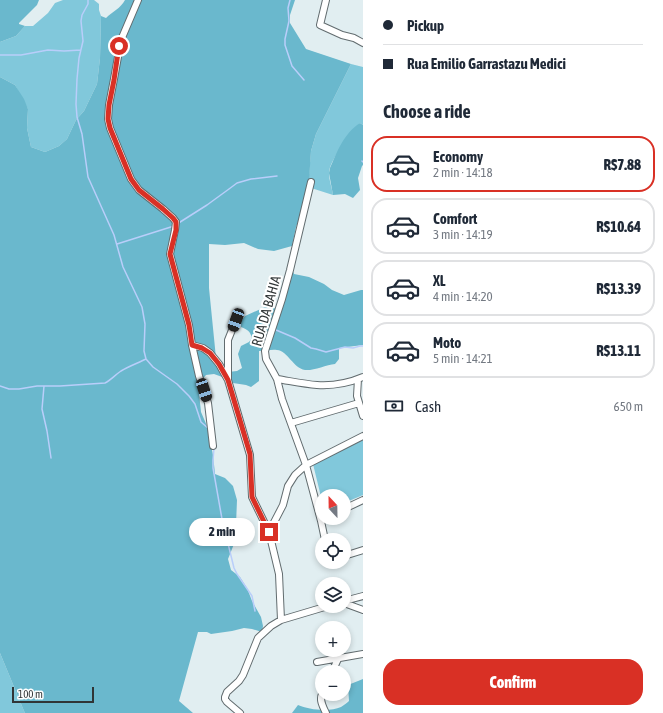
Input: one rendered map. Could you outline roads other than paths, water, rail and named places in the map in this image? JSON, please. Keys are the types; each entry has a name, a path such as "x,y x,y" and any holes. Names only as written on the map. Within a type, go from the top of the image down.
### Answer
{"street":[{"path":"138,0 121,40 109,105 108,119 110,128 131,179 139,190 163,209 176,222 176,230 170,254 189,325 199,376 208,403 213,446"},
{"path":"326,0 320,25 363,43"},
{"name":"RUA DA BAHIA","path":"311,182 288,277 265,351 266,359 277,379 282,399 315,492"},
{"path":"228,380 228,340 236,320"},
{"path":"192,345 202,348 210,353 219,364 228,380 250,454 252,497 269,532 279,574 281,620"},
{"path":"277,379 317,385 333,385 361,378 357,396 363,416"},
{"path":"291,423 359,403"},
{"path":"269,532 283,505 288,486 295,475 306,465 363,436"},
{"path":"351,506 363,500"},
{"path":"351,554 363,550"},
{"path":"351,600 363,596"},
{"path":"351,605 363,610"},
{"path":"240,713 226,701 226,693 239,681 243,675 258,638 270,626 281,620 315,610"},
{"path":"317,662 363,654"},
{"path":"335,665 338,659"},
{"path":"321,701 326,713"}],"waterway":[{"path":"88,0 88,4 82,15 81,21 83,41 79,58 76,104 88,177 114,235 123,267 142,307 145,324 144,351 146,359 153,367 177,384 189,396 195,404 201,422 209,429"},
{"path":"290,0 288,8 289,21 285,45 292,66 304,80"},
{"path":"0,55 21,55 48,50 81,50"},
{"path":"177,224 207,205 237,183 251,179 277,176"},
{"path":"117,244 174,226"},
{"path":"276,330 295,338 311,348 326,352 345,347 353,348 363,346"},
{"path":"0,386 9,389 19,389 37,386 105,383 124,369 146,359"},
{"path":"44,386 42,409 51,458"},
{"path":"214,448 213,468 222,519 234,568 252,596 255,611"}]}
